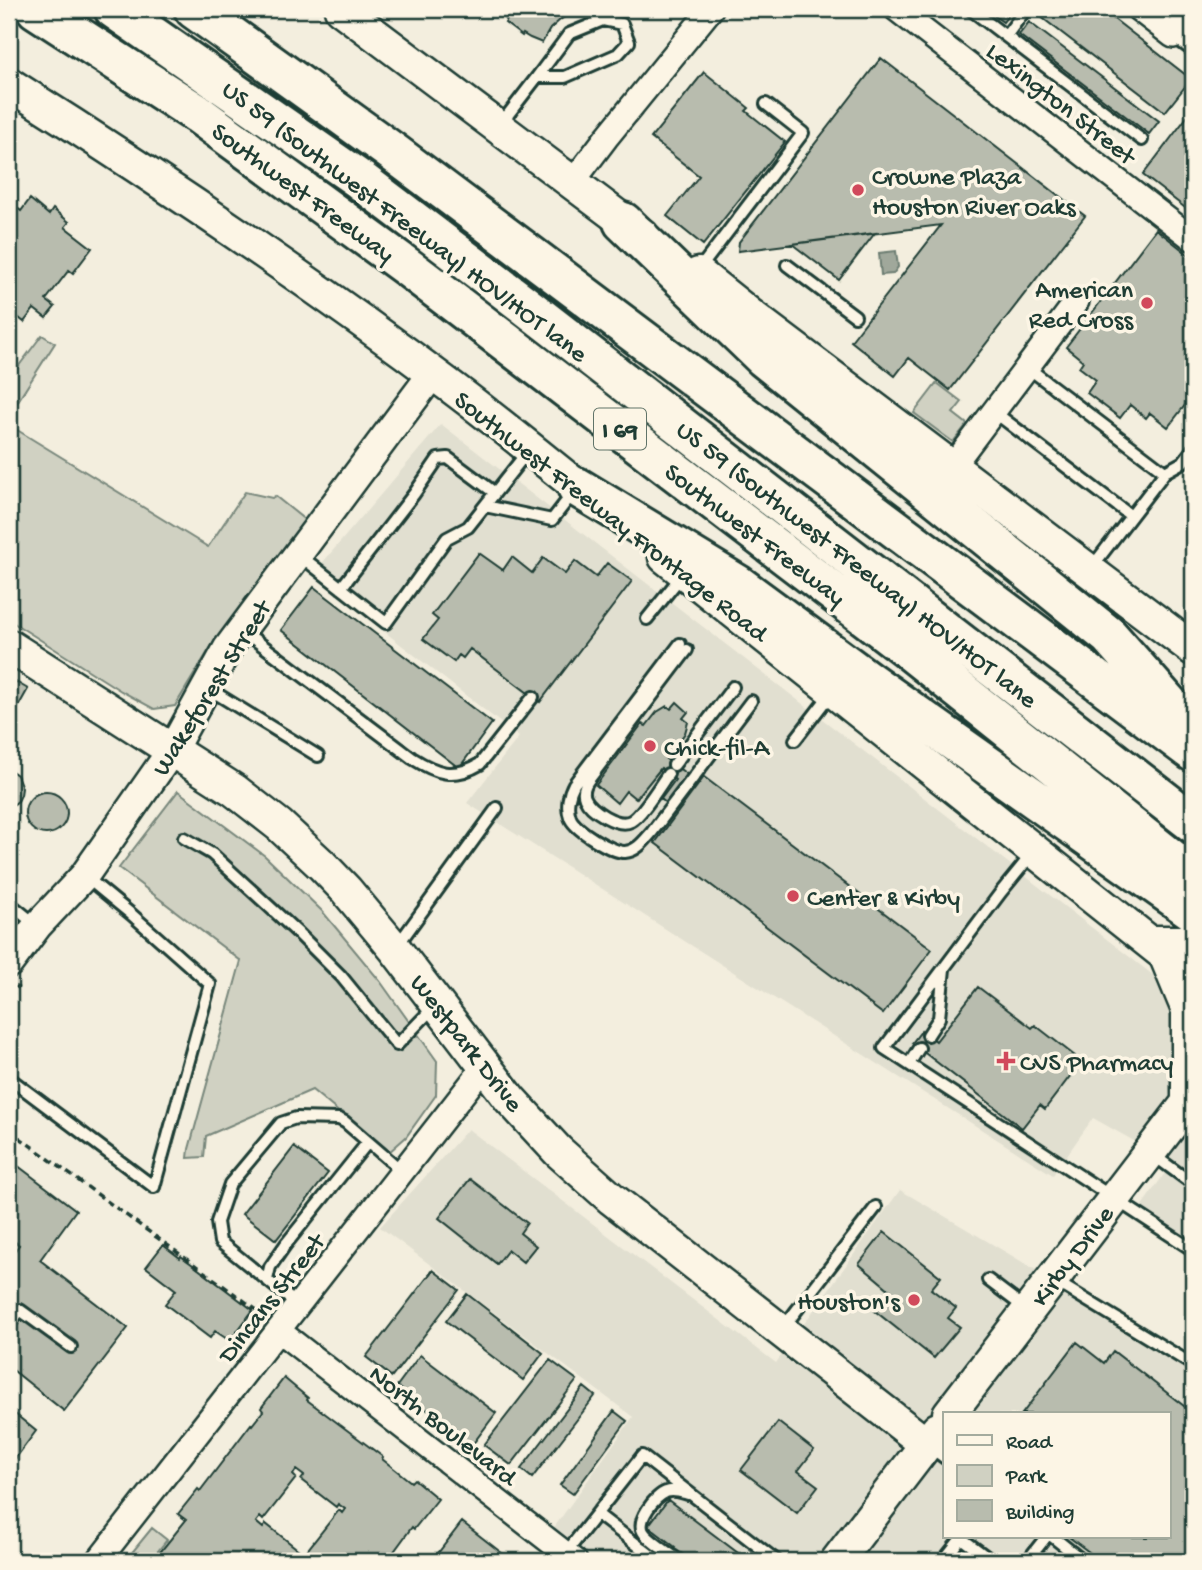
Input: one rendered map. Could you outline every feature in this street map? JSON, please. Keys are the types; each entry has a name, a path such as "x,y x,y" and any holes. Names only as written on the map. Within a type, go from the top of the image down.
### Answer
{"highway":[{"name":"Southwest Freeway","path":"36,9 198,114 410,269 898,642 1187,889"},
{"name":"US 59 (Southwest Freeway) HOV/HOT lane","path":"114,9 360,180 1193,822"},
{"path":"194,9 394,153 1193,752"},
{"path":"623,222 764,358 1109,636 1193,732"},
{"path":"577,486 737,584 870,682 1187,889"}],"main road":[{"path":"341,9 623,222 697,273 1193,649"},
{"name":"Southwest Freeway Frontage Road","path":"9,84 129,160 247,240 433,373 1034,852 1169,947 1193,978"},
{"name":"Westpark Drive","path":"9,646 234,790 301,844 346,890 395,949 484,1067 527,1118 578,1170 782,1331 939,1441"},
{"path":"1169,947 1188,1010 1192,1101"},
{"name":"Kirby Drive","path":"951,1412 1192,1101"},
{"path":"837,1561 939,1441"}],"street":[{"path":"572,183 711,9"},
{"name":"Lexington Street","path":"895,9 1193,239"},
{"path":"1138,9 1173,36 1193,10"},
{"path":"952,467 1077,301"},
{"name":"Wakeforest Street","path":"9,963 37,926 84,876 172,750 228,648 433,373"},
{"name":"Dincans Street","path":"98,1561 273,1325 299,1306 484,1067"},
{"name":"North Boulevard","path":"273,1325 570,1558"}],"lane":[{"path":"970,9 1142,140"},
{"path":"1006,36 1027,9"},
{"path":"498,127 569,34 603,20 622,24 629,42 618,54 565,77 537,77"},
{"path":"1173,36 1193,51"},
{"path":"697,273 803,133 766,104"},
{"path":"787,265 855,316"},
{"path":"1027,367 1165,472"},
{"path":"993,411 1131,516"},
{"path":"298,554 386,623 447,538 468,527 530,448"},
{"path":"1090,571 1165,472 1183,462 1193,449"},
{"path":"341,588 414,495 438,459 448,458 495,493"},
{"path":"485,506 552,520 577,486"},
{"path":"647,619 685,572"},
{"path":"242,629 412,758 439,772 459,773 480,764 533,697"},
{"path":"733,687 641,811 630,821 616,822 589,804 585,797 586,784 683,647 574,784 569,800 569,816 573,823 610,849 619,852 627,852 641,844 751,701"},
{"path":"206,688 318,756"},
{"path":"795,740 833,691"},
{"path":"395,949 497,808"},
{"path":"184,838 212,854 298,933 341,976 397,1045 437,1004"},
{"path":"1034,852 1000,892 884,1048 1193,1250"},
{"path":"9,1078 154,1186 209,984 84,876"},
{"path":"9,903 37,926"},
{"path":"928,1035 939,1018 945,966"},
{"path":"909,1064 919,1048"},
{"path":"299,1306 220,1242 217,1222 230,1184 281,1123 296,1118 339,1119 345,1122 403,1172"},
{"path":"267,1280 270,1267 286,1244 368,1142"},
{"path":"1150,1152 1193,1184"},
{"path":"782,1331 876,1208"},
{"path":"1053,1279 1193,1365"},
{"path":"988,1280 1028,1311"},
{"path":"9,1325 20,1310 71,1347"},
{"path":"570,1558 597,1514 642,1456 694,1496 761,1557 777,1561"},
{"path":"680,1561 643,1533 640,1525 643,1515 661,1494 677,1490 694,1496"},
{"path":"597,1514 658,1561"},
{"path":"943,1561 961,1538"},
{"path":"963,1538 992,1561"},
{"path":"1027,1561 1045,1538"},
{"path":"1054,1538 1083,1561"}],"path":[{"path":"9,1130 273,1325"}],"shaded area":[{"path":"896,251 898,267 893,274 881,275 879,253"},
{"path":"441,424 1193,1006 1193,1174 1093,1118 1053,1175 467,803 519,737 312,575"},
{"path":"468,1129 776,1363 900,1190 1077,1294 1193,1364 1193,1561 596,1561 553,1529 633,1417 380,1227"},
{"path":"1165,1173 1193,1193 1193,1241 1141,1207"}],"green space":[{"path":"42,335 55,343 9,415 9,379"},
{"path":"937,383 962,402 953,413 967,424 953,442 914,413"},
{"path":"9,425 208,547 245,492 272,498 275,496 306,521 212,645 175,706 154,709 9,620"},
{"path":"178,791 265,856 322,911 380,981 437,1061 436,1095 406,1137 388,1153 312,1090 206,1136 204,1157 188,1158 241,961 119,868"},
{"path":"152,1528 167,1540 150,1561 125,1561"}],"building":[{"path":"494,9 581,9 560,20 550,29 542,43 523,34 522,36 505,23 507,20"},
{"path":"985,9 1013,9 1003,22"},
{"path":"1039,9 1101,9 1191,79 1165,112 1036,13"},
{"path":"1029,22 1159,121 1149,134 1019,35"},
{"path":"881,58 1085,216 950,390 909,358 895,376 851,341 941,225 738,251 739,242"},
{"path":"704,72 749,108 746,111 785,142 703,245 667,216 699,176 651,138"},
{"path":"1193,109 1193,214 1143,175"},
{"path":"30,199 49,215 53,209 69,222 65,227 92,248 73,273 69,270 46,300 55,307 46,318 34,309 24,322 9,310 9,216 16,207 21,211"},
{"name":"American Red Cross","path":"1156,229 1193,258 1193,395 1168,427 1150,413 1146,418 1130,405 1120,418 1087,393 1096,380 1079,367 1083,361 1066,347"},
{"path":"875,233 839,280 792,244"},
{"path":"479,553 503,570 512,557 532,573 543,558 565,574 575,561 596,577 607,563 632,581 540,702 470,649 463,658 459,655 454,662 423,639 438,620 432,615"},
{"path":"314,587 492,723 459,768 281,630"},
{"path":"9,678 28,689 9,723"},
{"name":"Chick-fil-A","path":"677,702 688,712 683,718 688,722 685,733 666,759 688,775 667,804 661,799 675,780 661,768 636,799 626,791 617,803 596,785 642,724 646,726 657,712 667,706 671,709"},
{"path":"9,769 17,775 22,788 18,801 9,808"},
{"name":"Center & Kirby","path":"704,777 932,949 883,1014 655,843"},
{"path":"46,792 61,798 67,813 61,828 46,834 31,828 25,813 31,798"},
{"name":"CVS Pharmacy","path":"978,987 1032,1028 1035,1025 1075,1056 1077,1067 1045,1109 1040,1105 1022,1128 912,1043 922,1030 936,1041"},
{"path":"294,1147 328,1173 276,1240 242,1214"},
{"path":"9,1159 76,1210 40,1260 128,1328 64,1411 9,1367 9,1259 19,1245 9,1237"},
{"path":"470,1179 527,1223 520,1233 536,1246 523,1262 508,1250 497,1264 439,1218"},
{"name":"Houston's","path":"884,1232 941,1277 931,1289 956,1308 948,1318 960,1327 934,1358 875,1311 891,1291 859,1264"},
{"path":"163,1245 253,1310 230,1341 215,1331 210,1338 165,1304 176,1290 146,1267"},
{"path":"433,1270 459,1290 392,1377 366,1357"},
{"path":"467,1294 543,1353 523,1380 446,1321"},
{"path":"1077,1342 1104,1363 1113,1351 1193,1413 1193,1561 1101,1561 1070,1538 1170,1538 1170,1412 1024,1412"},
{"path":"420,1355 496,1413 472,1445 397,1386"},
{"path":"550,1360 577,1380 511,1465 484,1445"},
{"path":"284,1378 308,1398 307,1400 383,1457 382,1459 411,1482 414,1479 438,1499 414,1529 412,1527 387,1561 305,1561 153,1561 186,1520 178,1514 198,1489 200,1491 263,1411 261,1408","holes":["296,1470 304,1476 301,1480 336,1507 338,1504 345,1509 342,1513 339,1510 305,1553 308,1556 305,1561 298,1555 300,1551 266,1524 263,1528 256,1522 260,1517 263,1520 296,1478 293,1475"]},
{"path":"584,1387 595,1396 532,1478 521,1469"},
{"path":"9,1409 36,1431 9,1467"},
{"path":"614,1411 627,1421 573,1494 560,1485"},
{"path":"778,1422 814,1450 798,1471 818,1486 797,1513 741,1470"},
{"path":"668,1500 742,1556 739,1561 682,1561 671,1553 675,1547 648,1526"},
{"path":"462,1522 512,1561 432,1561"}],"place":[{"name":"Crowne Plaza Houston River Oaks","path":"858,190"},
{"name":"American Red Cross","path":"1147,303"},
{"name":"Chick-fil-A","path":"650,746"},
{"name":"Center & Kirby","path":"793,896"},
{"name":"CVS Pharmacy","path":"1006,1061"},
{"name":"Houston's","path":"914,1300"}]}
